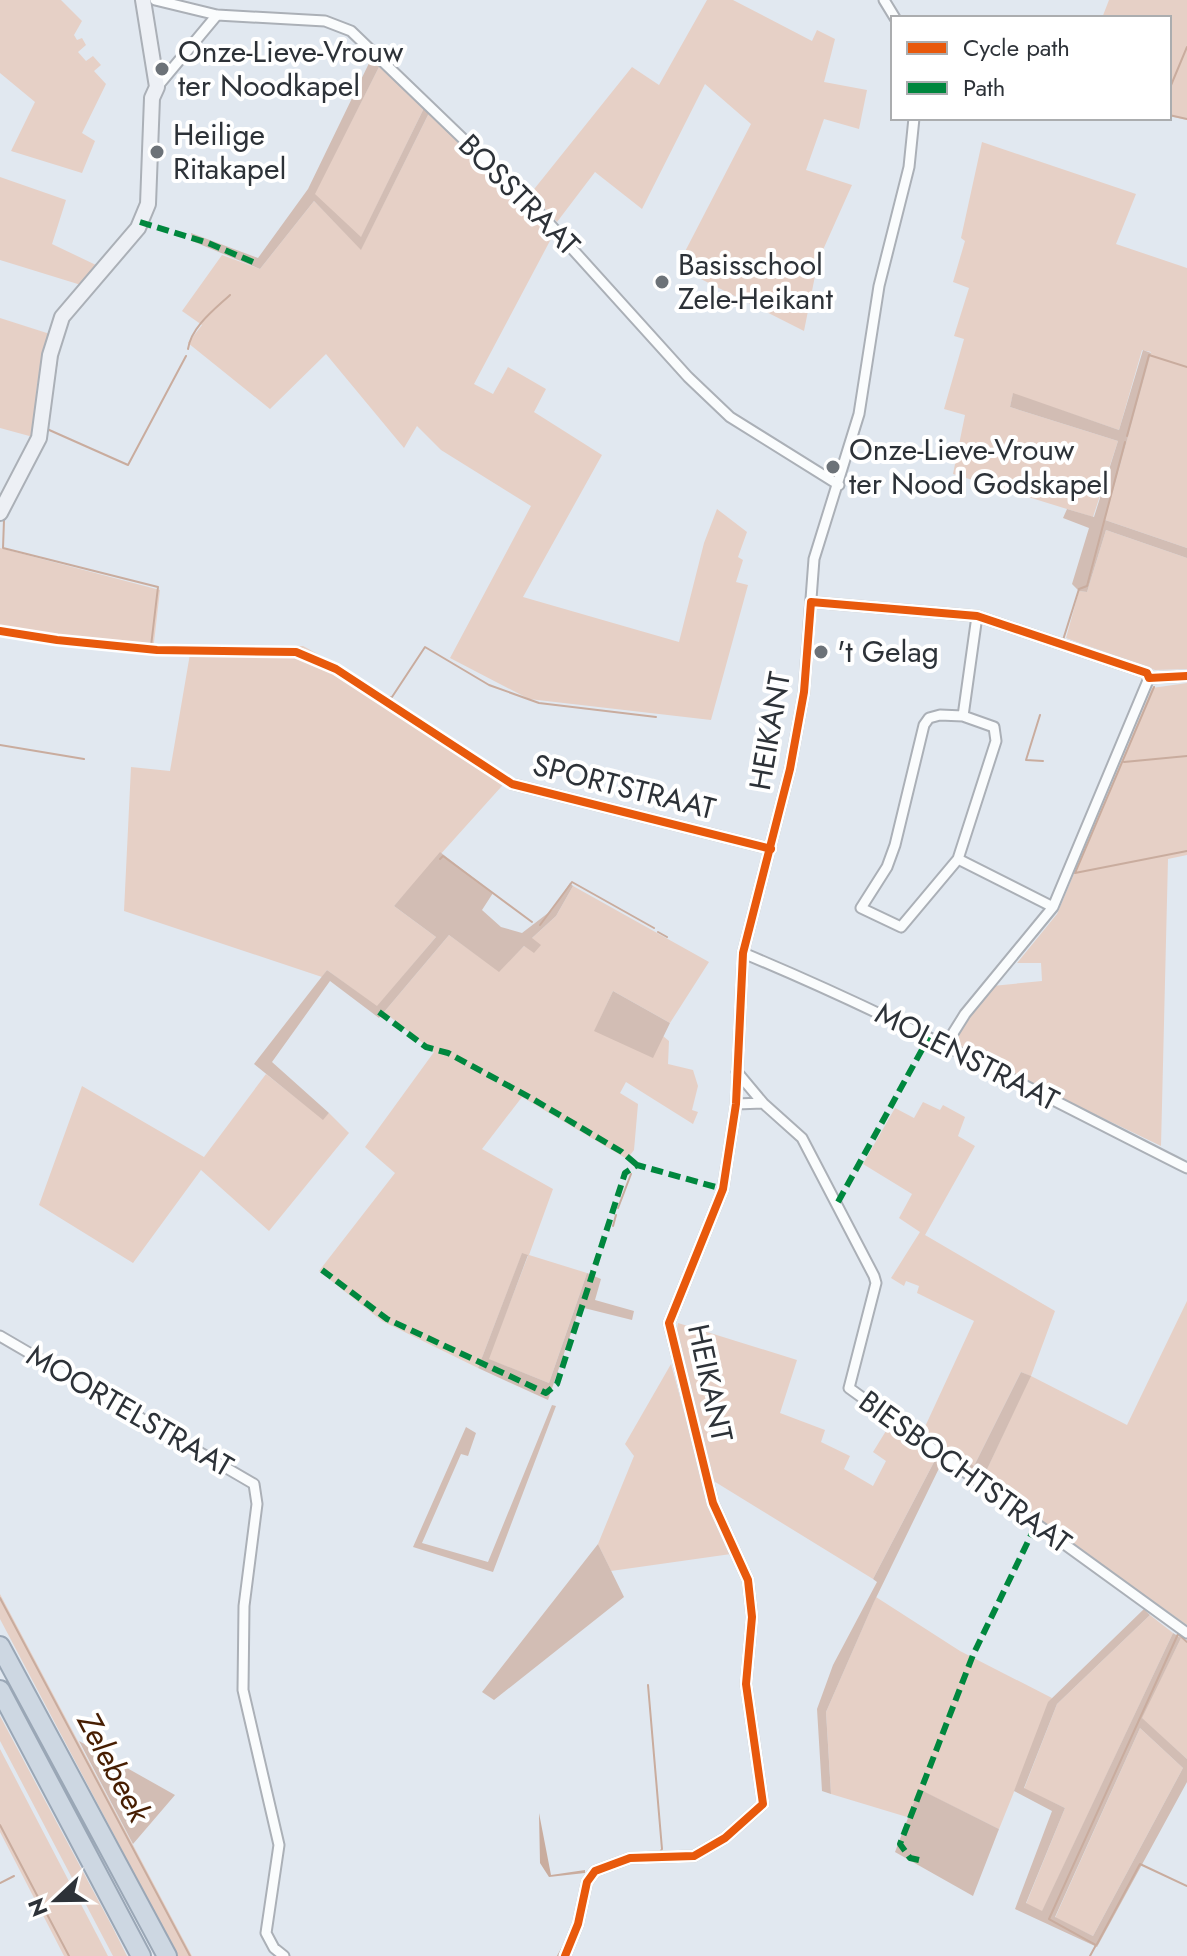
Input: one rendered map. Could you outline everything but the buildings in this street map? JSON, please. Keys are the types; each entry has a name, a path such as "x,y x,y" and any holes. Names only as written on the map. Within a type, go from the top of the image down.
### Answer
{"highway":[{"path":"0,1646 167,1956"},
{"path":"0,1690 141,1956"}],"street":[{"path":"143,0 157,87"},
{"name":"BOSSTRAAT","path":"155,0 217,15 325,21 351,31 538,211 688,377 730,417 839,485"},
{"path":"0,513 39,438 50,355 62,317 138,228 148,204 152,98 171,68 217,15"},
{"path":"151,60 171,68"},
{"name":"HEIKANT","path":"565,1956 578,1924 587,1882 595,1871 630,1858 694,1856 725,1838 763,1804 746,1684 752,1617 748,1580 713,1503 669,1323 723,1189 736,1104 743,953 771,849 801,713 814,559 859,414 879,286 907,178 914,120"},
{"path":"811,602 977,616 1147,673 1149,678 1053,907 965,1014 945,1046"},
{"path":"963,716 977,616"},
{"path":"1149,678 1187,676"},
{"path":"940,715 983,721 994,727 997,733 958,859 901,927 861,908 887,867 895,845 924,725 929,718 940,715"},
{"name":"SPORTSTRAAT","path":"512,784 771,849"},
{"path":"958,859 1053,907"},
{"name":"MOLENSTRAAT","path":"743,953 821,985 1187,1168"},
{"name":"BIESBOCHTSTRAAT","path":"737,1072 763,1103 802,1138 874,1276 849,1388 1187,1633"},
{"path":"736,1104 763,1103"},
{"name":"MOORTELSTRAAT","path":"0,1336 254,1484 257,1504 244,1606 243,1690 279,1845 266,1933 274,1948 284,1956"}],"shaded area":[{"path":"0,0 61,0 82,21 74,35 77,40 82,38 86,45 78,52 86,61 93,56 101,65 94,71 106,84 82,133 95,141 82,173 11,151 35,102 0,73"},
{"path":"707,0 733,0 812,41 817,30 835,39 824,82 867,90 859,129 824,119 806,170 852,185 818,261 804,331 677,267 751,124 705,84 642,209 595,172 557,222 531,193 632,67 659,85"},
{"path":"1109,0 1187,0 1187,120 1171,116 1171,16 1103,16"},
{"path":"372,57 380,65 315,194 361,237 424,108 429,113 361,250 314,201 260,269 192,241 191,233 258,258 308,189"},
{"path":"380,65 424,108 361,238 314,194"},
{"path":"429,113 552,237 474,384 493,394 508,367 546,389 534,412 602,455 523,597 679,642 704,543 717,509 747,532 738,557 743,560 736,582 748,585 711,720 529,699 450,658 531,506 441,450 417,426 404,448 326,354 270,409 188,343 202,325 182,311 222,255 260,269 314,201 361,249"},
{"path":"982,142 1136,194 1116,244 1187,268 1187,548 1105,520 1151,352 1142,350 1119,430 1013,394 1010,407 1118,441 1093,517 953,474 965,415 944,409 964,339 954,336 969,288 953,282 965,241 961,238"},
{"path":"0,177 66,200 52,244 96,265 81,285 0,260"},
{"path":"0,318 50,334 37,385 33,437 0,428"},
{"path":"1143,350 1151,353 1105,520 1187,548 1187,558 1106,530 1087,592 1079,591 1072,584 1089,528 1063,518 1067,509 1094,517 1118,441 1010,407 1013,393 1119,430"},
{"path":"1106,530 1187,558 1187,669 1155,670 1066,638 1079,591 1087,592"},
{"path":"0,548 160,590 153,651 0,633"},
{"path":"303,646 347,670 510,777 394,906 436,937 377,1007 327,970 322,977 124,911 131,767 170,771 191,648"},
{"path":"1187,683 1187,855 1168,859 1161,1146 957,1048 953,1040 992,986 1042,981 1041,963 1017,963 1057,914 1152,688"},
{"path":"440,852 493,893 482,910 501,927 522,933 552,910 570,883 573,886 556,916 532,938 541,945 534,953 524,946 499,972 449,935 379,1018 330,981 272,1062 329,1113 323,1120 254,1064 327,970 377,1006 436,937 394,906"},
{"path":"573,886 709,962 670,1023 613,991 595,1030 652,1057 663,1036 669,1041 668,1064 693,1070 698,1086 692,1110 698,1112 693,1124 626,1082 620,1093 638,1104 634,1150 627,1159 522,1097 482,1149 553,1189 529,1255 587,1273 549,1383 488,1359 528,1256 522,1254 478,1368 382,1321 319,1271 395,1173 365,1147 434,1052 384,1012 449,935 499,971 524,946 535,952 531,939 556,916"},
{"path":"613,991 670,1023 653,1058 594,1031"},
{"path":"266,1074 323,1119 329,1113 349,1133 269,1231 201,1170 133,1263 39,1205 82,1086 204,1157"},
{"path":"923,1102 940,1110 943,1105 965,1117 958,1136 975,1146 925,1235 1055,1311 1031,1376 1127,1425 1187,1301 1187,1625 982,1480 1030,1376 1021,1372 974,1466 923,1431 974,1321 917,1293 919,1286 906,1281 904,1286 891,1278 920,1232 899,1218 912,1194 863,1164 895,1108 914,1118"},
{"path":"522,1253 528,1255 489,1359 549,1383 587,1273 601,1279 595,1300 634,1311 632,1320 580,1307 548,1400 478,1368"},
{"path":"678,1323 797,1360 780,1413 825,1430 821,1442 850,1456 844,1469 873,1486 886,1461 873,1452 889,1426 934,1462 873,1579 712,1480 676,1335"},
{"path":"671,1364 710,1507 731,1554 611,1571 598,1544 634,1456 625,1444"},
{"path":"1021,1372 1031,1376 982,1480 945,1456 874,1602 826,1712 831,1794 822,1791 817,1709 833,1665 877,1582 873,1579 934,1462 867,1409 873,1398 974,1466"},
{"path":"552,1405 556,1406 493,1572 413,1547 466,1427 476,1433 468,1456 461,1454 422,1543 488,1562"},
{"path":"598,1544 624,1597 494,1700 482,1692"},
{"path":"0,1594 192,1956 178,1956 0,1619"},
{"path":"876,1597 960,1651 1052,1698 999,1829 920,1790 907,1817 831,1794 826,1712"},
{"path":"1144,1609 1150,1615 1057,1704 1024,1788 1065,1808 1026,1903 1042,1911 1173,1633 1181,1638 1142,1718 1187,1759 1187,1782 1097,1947 1015,1909 1052,1811 1014,1791 1048,1702","holes":["1140,1728 1183,1768 1093,1936 1055,1917"]},
{"path":"1150,1615 1173,1633 1042,1912 1026,1904 1065,1808 1024,1789 1057,1704"},
{"path":"1181,1638 1187,1643 1187,1759 1141,1718"},
{"path":"0,1716 127,1956 113,1956 0,1741"},
{"path":"1140,1728 1183,1768 1093,1936 1055,1918"},
{"path":"79,1741 175,1795 133,1844"},
{"path":"0,1749 108,1956 64,1956 0,1832"},
{"path":"919,1789 999,1829 973,1896 895,1852"},
{"path":"539,1813 551,1875 585,1870 585,1873 549,1877 540,1863"}],"waterway":[{"path":"1171,85 1187,47"},
{"path":"1171,115 1187,119"},
{"path":"188,349 199,326 230,295"},
{"path":"58,353 47,429 128,465 186,356"},
{"path":"1127,436 1149,355 1187,367"},
{"path":"1063,640 1079,589 1087,586 1125,442"},
{"path":"4,520 3,548 158,587 151,646 301,648 325,661"},
{"path":"334,665 387,698 392,697 425,647 489,685 539,703 656,717"},
{"path":"1154,687 1075,873 1187,851"},
{"path":"1040,715 1026,760 1043,761"},
{"path":"0,745 84,759"},
{"path":"1124,762 1187,756"},
{"path":"440,859 443,856 532,922"},
{"path":"540,925 572,882 654,928"},
{"path":"658,932 667,937"},
{"path":"618,1208 631,1174"},
{"path":"613,1226 616,1215"},
{"name":"Zelebeek","path":"0,1598 190,1956"},
{"path":"1090,1956 1096,1945 1049,1919 1178,1634 1187,1642"},
{"path":"648,1685 662,1849 659,1854"},
{"path":"0,1825 69,1956"},
{"path":"590,1869 625,1855"},
{"path":"1097,1944 1140,1864 1187,1886"},
{"path":"0,1883 14,1876"},
{"path":"573,1925 583,1879"},
{"path":"558,1956 568,1938"}],"marked path":[{"path":"140,222 208,243 253,262"},
{"path":"379,1012 426,1047 448,1053 531,1098 622,1152 637,1165"},
{"path":"838,1202 929,1037"},
{"path":"322,1270 387,1319 546,1393 557,1384 625,1173 637,1165 723,1189"},
{"path":"919,1860 910,1858 900,1844 973,1655 1036,1525"}],"cycle path":[{"path":"565,1956 578,1924 587,1882 595,1871 630,1858 694,1856 725,1838 763,1804 746,1684 752,1617 748,1580 713,1503 669,1323 723,1189 736,1104 743,953 790,769 804,692 811,602 977,616 1147,673 1149,678 1187,676"},
{"path":"0,631 157,650 296,652 336,669 512,784 771,849"}],"place":[{"name":"Onze-Lieve-Vrouw ter Noodkapel","path":"162,69"},
{"name":"Heilige Ritakapel","path":"157,152"},
{"name":"Basisschool Zele-Heikant","path":"662,282"},
{"name":"Onze-Lieve-Vrouw ter Nood Godskapel","path":"833,467"},
{"name":"'t Gelag","path":"821,652"}]}
